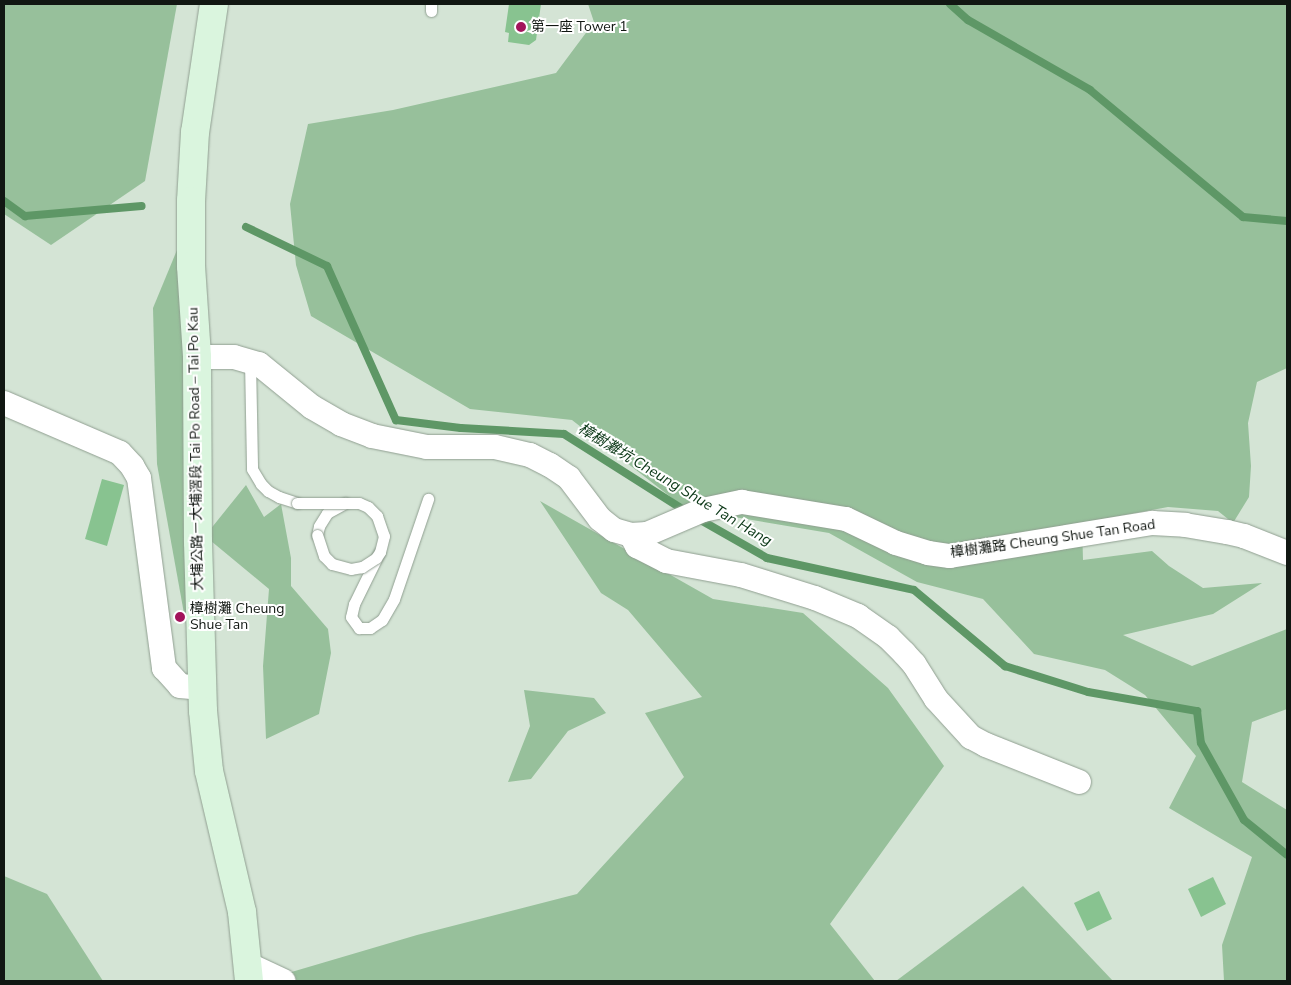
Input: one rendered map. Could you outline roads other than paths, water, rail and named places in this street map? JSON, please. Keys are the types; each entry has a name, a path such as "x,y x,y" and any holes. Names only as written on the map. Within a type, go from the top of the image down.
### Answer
{"main road":[{"name":"大埔公路－大埔滘段 Tai Po Road – Tai Po Kau","path":"214,4 194,132 192,166 191,266 197,357 198,542 203,688 209,770 242,912 249,973"}],"street":[{"path":"197,357 234,357 250,361 268,370 284,386 312,407 360,432 386,440 427,447 481,446 507,449 540,459 569,478 600,519 614,530 631,535 637,546 666,561 741,575 815,598 858,616 888,637 909,659 936,699 971,737 986,745 1080,782"},
{"path":"4,403 120,454 132,466 139,478 164,668 180,686 203,688"},
{"name":"樟樹灘路 Cheung Shue Tan Road","path":"631,535 641,535 656,530 703,510 742,502 830,515 857,523 896,543 928,553 950,556 1152,523 1185,525 1227,532 1244,536 1287,553"},
{"path":"249,973 284,981"}],"lane":[{"path":"250,361 252,469 261,484 279,497 297,503 344,503 352,503 359,503 364,505 368,507 372,510 377,516 381,522 383,530 384,536 383,542 380,552 376,558 366,565 357,568 344,568 332,564 320,550 317,535 322,518 332,509 339,505 347,502 355,503 362,504 366,507 371,509 374,512 379,518 382,524 384,532 384,538 383,545 379,553 376,560 368,576 361,592 354,604 351,617 359,628 370,628 382,620 394,599 428,499"}],"waterway":[{"path":"950,4 968,20 1090,90 1243,217 1287,221"},
{"path":"4,201 25,216 142,206"},
{"name":"樟樹灘坑 Cheung Shue Tan Hang","path":"246,227 327,266 396,420 461,428 564,434 687,512"},
{"name":"樟樹灘坑 Cheung Shue Tan Hang","path":"697,518 767,558 914,590 1005,666 1088,692 1197,711 1201,743 1244,820 1287,855"}],"place":[{"name":"第一座 Tower 1","path":"521,27"},
{"name":"樟樹灘 Cheung Shue Tan","path":"180,617"}]}
